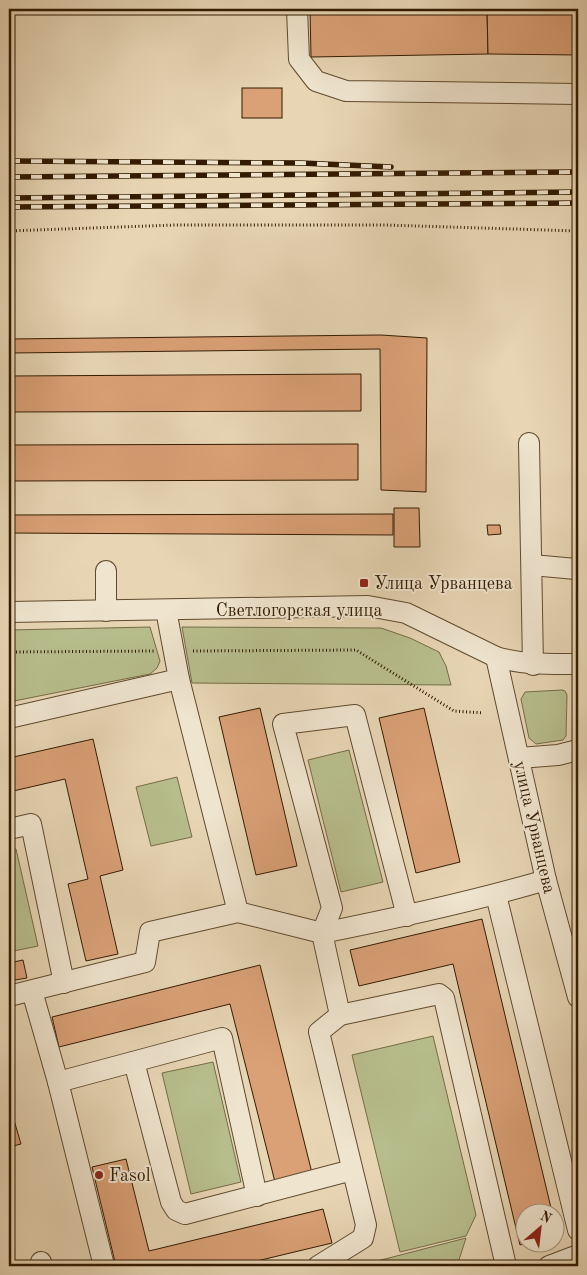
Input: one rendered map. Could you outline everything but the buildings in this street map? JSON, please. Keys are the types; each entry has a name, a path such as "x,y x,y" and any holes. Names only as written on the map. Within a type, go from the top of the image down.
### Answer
{"street":[{"path":"297,9 299,59 316,81 346,91 578,94"},
{"path":"529,443 533,665"},
{"path":"532,565 576,568"},
{"path":"106,571 106,611"},
{"name":"Светлогорская улица","path":"9,612 368,606 406,613 496,657 512,662 533,665 578,664"},
{"path":"166,610 179,678 238,912"},
{"name":"улица Урванцева","path":"496,657 506,709 546,880 578,996"},
{"path":"9,718 179,678"},
{"path":"340,1015 322,933 332,908 283,724 355,714 407,916"},
{"path":"519,758 558,755 578,750"},
{"path":"9,829 32,824 64,983"},
{"path":"9,996 145,962 150,932 238,912 322,933 407,916 496,895 546,880"},
{"path":"496,895 578,1230"},
{"path":"32,991 58,1082 104,1266"},
{"path":"318,1266 363,1238 366,1225 319,1032 340,1015 439,994 444,998 506,1266"},
{"path":"58,1082 222,1038 257,1196"},
{"path":"134,1062 171,1202 176,1210 185,1214 352,1170"},
{"path":"549,1266 578,1256"}],"path":[{"path":"9,231 176,225 385,225 578,231"},
{"path":"9,652 356,650 454,712 483,713"}],"green space":[{"path":"150,627 160,661 157,668 150,674 9,702 9,630"},
{"path":"182,627 381,628 410,638 439,652 446,666 451,685 192,683"},
{"path":"562,690 567,695 566,736 563,740 536,744 529,738 521,699 525,692"},
{"path":"349,750 383,882 341,892 308,760"},
{"path":"177,777 192,837 151,846 136,787"},
{"path":"16,849 38,946 9,952 9,851"},
{"path":"433,1036 476,1215 466,1236 400,1252 352,1055"},
{"path":"213,1062 241,1182 191,1194 162,1073"},
{"path":"466,1238 457,1266 358,1266"}],"railway":[{"path":"9,161 301,163 391,167"},
{"path":"9,177 578,172"},
{"path":"9,198 578,192"},
{"path":"9,207 578,203"}],"place":[{"name":"Улица Урванцева","path":"364,583"},
{"name":"Fasol","path":"99,1175"}]}
